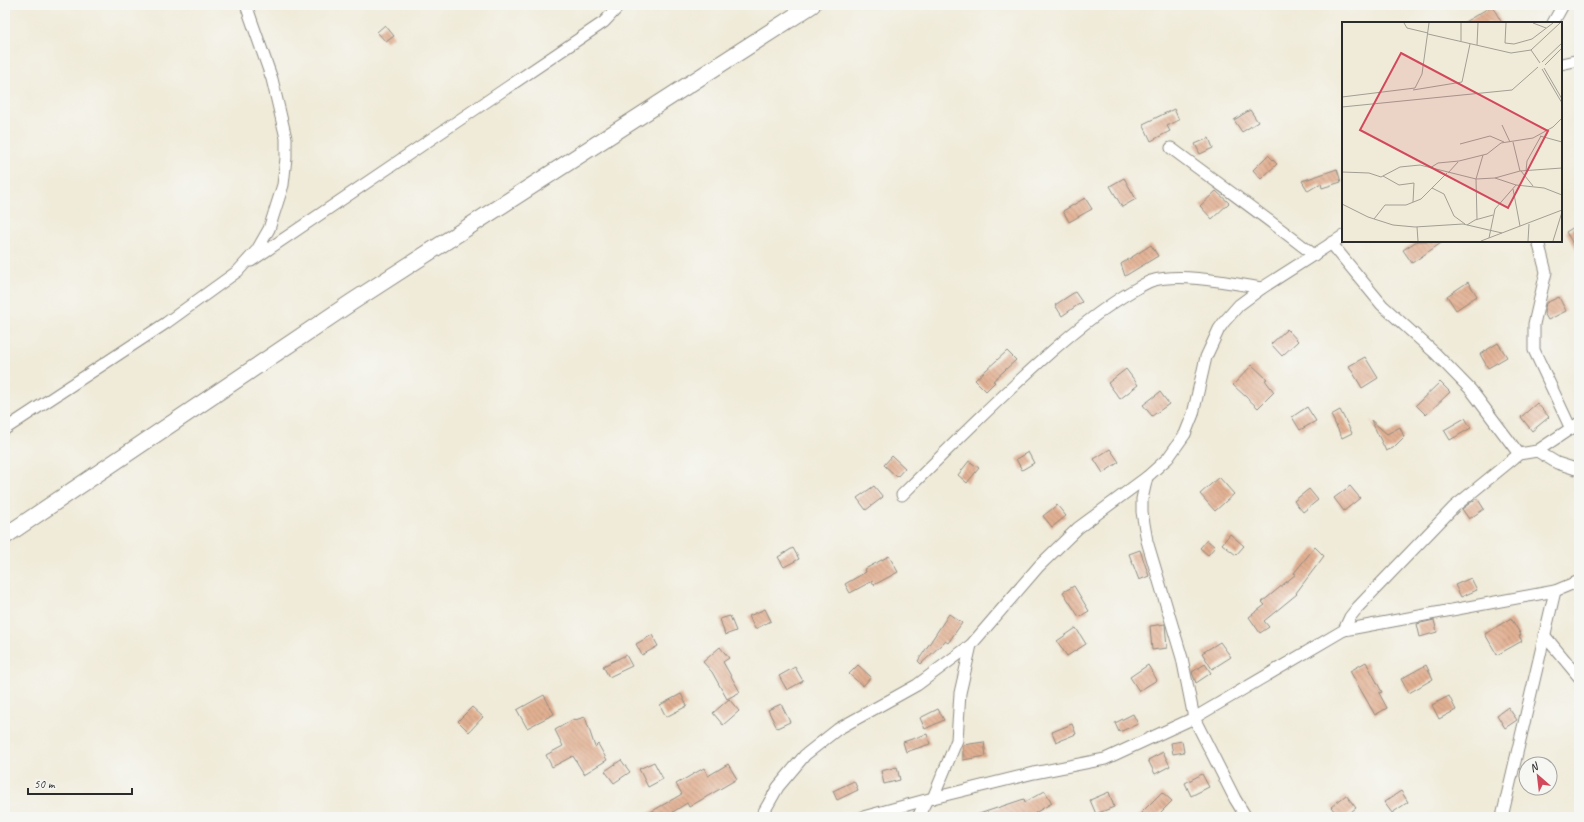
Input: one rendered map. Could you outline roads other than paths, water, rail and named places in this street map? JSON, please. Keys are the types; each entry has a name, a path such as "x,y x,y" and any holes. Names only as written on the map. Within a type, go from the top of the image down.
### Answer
{"street":[{"path":"238,271 257,250 269,229 278,206 283,185 286,158 286,138 272,79 246,5"},
{"path":"5,429 166,323 238,271 604,22 620,5"},
{"path":"5,536 352,302 812,5"},
{"path":"1554,22 1563,5"},
{"path":"1562,64 1579,60"},
{"path":"1171,148 1227,191 1278,226 1314,255"},
{"path":"762,817 778,787 805,755 838,729 917,685 971,645 1039,566 1072,534 1097,513 1147,477 1168,458 1185,434 1192,414 1206,357 1218,329 1239,306 1262,288 1342,237"},
{"path":"1344,630 1358,607 1454,507 1519,454 1537,451 1575,426 1534,350 1534,324 1546,272 1538,242"},
{"path":"1331,243 1382,305 1435,353 1471,390 1519,454"},
{"path":"902,495 1003,395 1079,327 1095,314 1120,298 1150,282 1167,278 1225,282 1262,288"},
{"path":"1537,451 1557,463 1579,470"},
{"path":"1147,477 1142,499 1144,526 1147,541 1166,600 1182,658 1194,718 1235,799 1246,817"},
{"path":"863,817 1034,773 1105,759 1194,718 1344,630 1555,591 1579,581"},
{"path":"1502,817 1555,591"},
{"path":"1544,636 1579,677"},
{"path":"918,817 930,799 957,740 960,693 971,645"}]}
